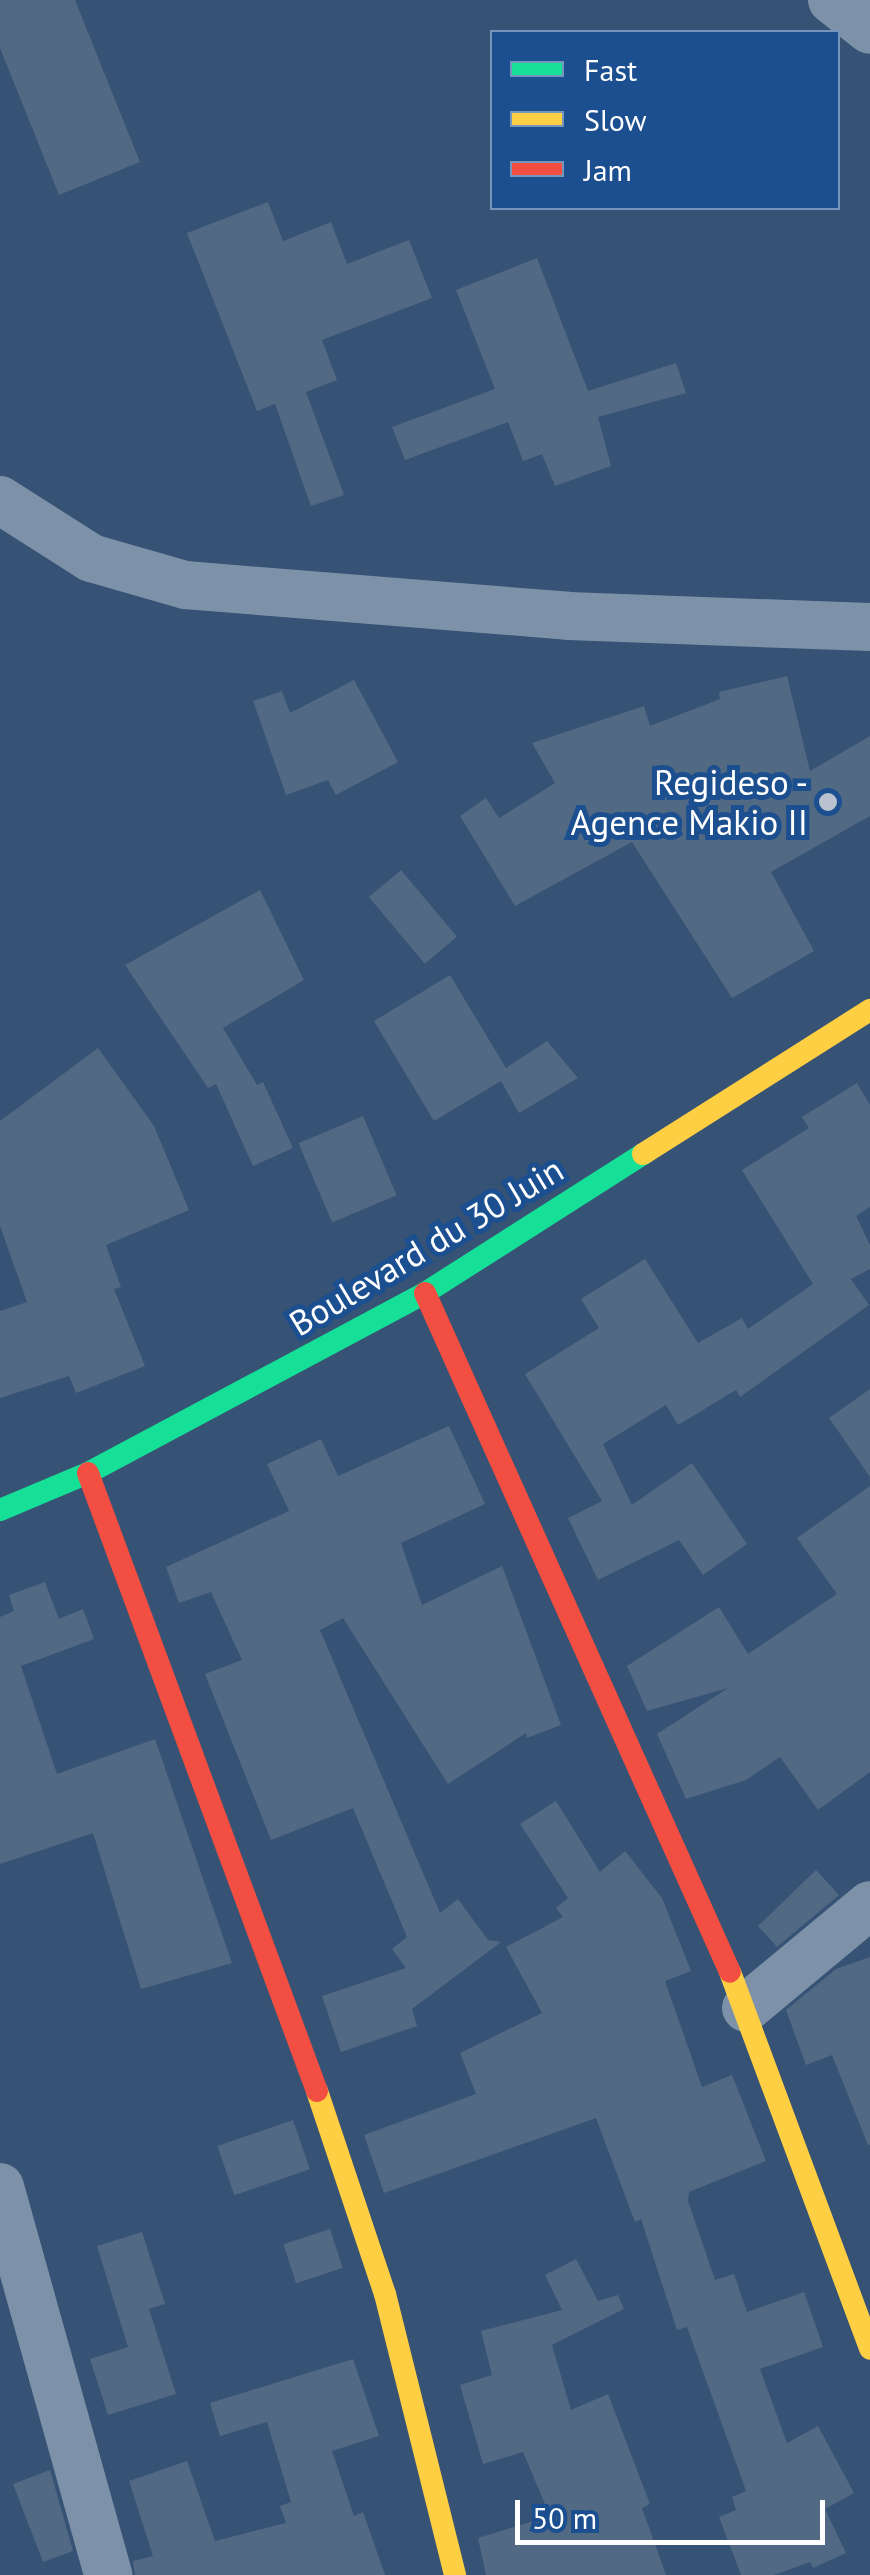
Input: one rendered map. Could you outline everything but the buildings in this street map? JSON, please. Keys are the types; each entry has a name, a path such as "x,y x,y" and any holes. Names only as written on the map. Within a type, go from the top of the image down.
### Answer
{"street":[{"path":"832,0 870,30"},
{"path":"0,500 91,558 185,585 568,616 870,626"},
{"name":"Boulevard du 30 Juin","path":"0,1510 88,1473 425,1293 870,1010"},
{"path":"425,1293 746,2008 870,2350"},
{"path":"88,1473 264,1938 385,2294 456,2575"},
{"path":"746,2008 870,1905"},
{"path":"0,2186 108,2575"}],"traffic: fast":[{"path":"0,1510 88,1473 425,1293 643,1154"}],"traffic: slow":[{"path":"643,1154 870,1010"},
{"path":"730,1972 870,2349"},
{"path":"317,2091 385,2294 455,2575"}],"traffic: jam":[{"path":"425,1293 730,1972"},
{"path":"88,1473 317,2091"}],"place":[{"name":"Regideso - Agence Makio II","path":"828,802"}]}
